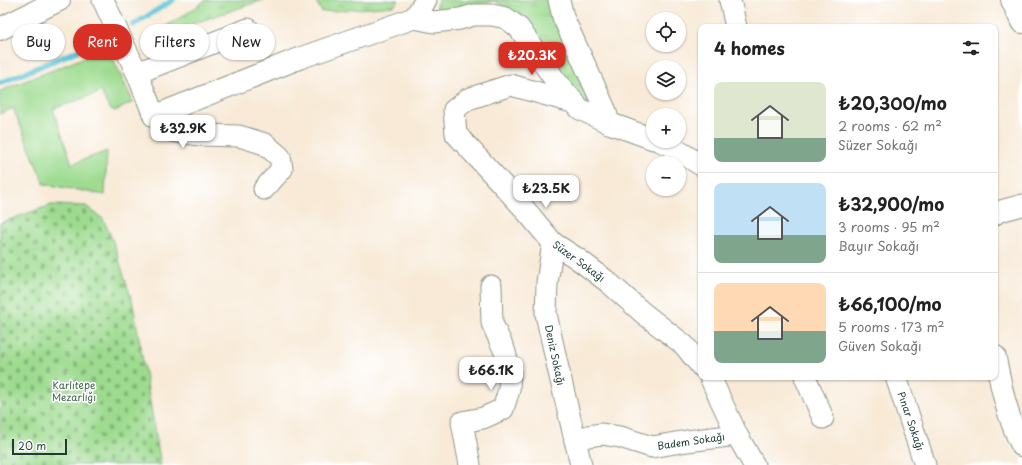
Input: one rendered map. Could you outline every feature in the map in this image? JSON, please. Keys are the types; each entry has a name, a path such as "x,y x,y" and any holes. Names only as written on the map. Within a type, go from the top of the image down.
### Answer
{"main road":[{"path":"0,28 59,0"},
{"path":"1012,0 1022,22"}],"street":[{"path":"414,18 426,0"},
{"path":"559,0 563,17 605,109 609,122"},
{"path":"730,0 735,24"},
{"path":"107,9 154,116 172,131 200,135 239,136 265,144 280,158 282,169 264,189"},
{"path":"154,116 300,58 414,18 434,22 460,19 474,15 492,15 506,18 519,28 555,80 580,109 609,122 646,135"},
{"path":"136,73 217,41"},
{"name":"Süzer Sokağı","path":"575,103 511,85 468,99 454,110 456,134 522,206 553,243 578,259 608,282 643,313 684,345 698,362"},
{"path":"673,148 698,163"},
{"path":"998,212 1022,205"},
{"name":"Deniz Sokağı","path":"553,243 547,283 546,314 581,465"},
{"path":"470,465 462,422 483,418 503,409 509,390 510,372 504,352 492,323 491,286"},
{"path":"998,372 1008,411 1018,440 1022,446"},
{"path":"711,380 737,435 754,465"},
{"path":"806,380 822,418"},
{"name":"Pınar Sokağı","path":"897,380 926,465"},
{"name":"Badem Sokağı","path":"575,441 588,436 602,434 620,436 652,447 737,435"}],"green space":[{"path":"206,0 263,0 192,24 169,24"},
{"path":"315,0 399,0 394,6 322,12"},
{"path":"438,0 551,0 593,96 590,103 584,105 508,8 495,1 474,5 452,12 438,12 436,6"},
{"path":"78,60 114,60 133,102 115,111 109,108 101,92 53,109 72,164 107,151 105,195 44,184 13,108 0,114 0,91"},
{"name":"Karlıtepe Mezarlığı","path":"51,205 86,206 103,219 113,241 133,304 161,465 0,465 0,223"}],"waterway":[{"path":"133,25 173,0"},
{"path":"0,83 73,53"}]}
